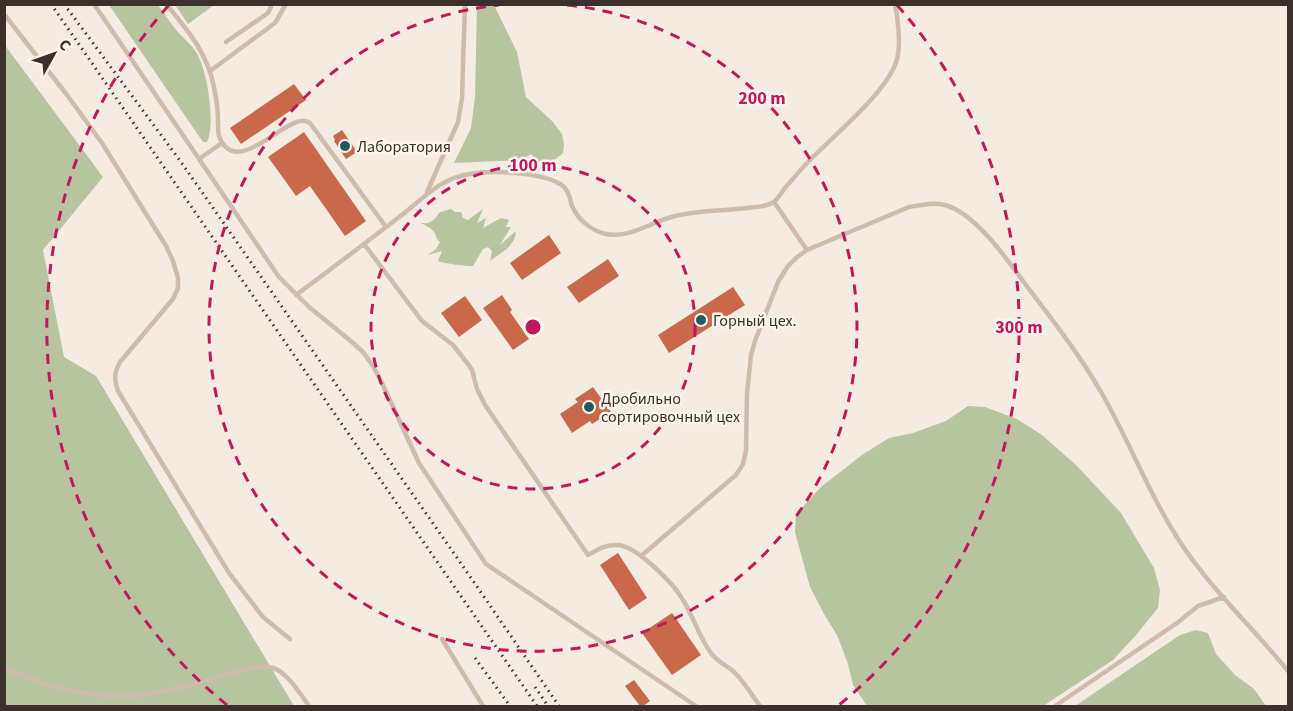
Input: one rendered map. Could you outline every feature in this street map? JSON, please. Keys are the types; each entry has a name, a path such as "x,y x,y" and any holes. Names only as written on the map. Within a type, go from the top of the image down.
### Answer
{"lane":[{"path":"94,4 279,277 309,307 352,342 373,366 419,463 486,564 696,706"},
{"path":"166,4 205,56 214,88 218,120 217,132 222,143 229,150 245,151 299,121 310,123 386,227"},
{"path":"226,42 268,12 270,4"},
{"path":"210,70 275,23 286,4"},
{"path":"426,194 458,122 462,98 465,4"},
{"path":"296,295 446,180 471,173 495,172 528,175 544,178 564,187 569,194 573,209 585,224 605,234 627,234 680,214 760,206 774,202 799,171 884,84 897,59 899,24 895,4"},
{"path":"4,14 80,112 115,163 173,261 178,278 178,288 172,299 120,362 114,376 118,391 229,573 263,617 290,639"},
{"path":"199,159 222,143"},
{"path":"774,202 807,250"},
{"path":"640,556 736,475 743,464 746,451 747,394 751,355 778,282 788,266 807,250 909,207 932,203 946,205 969,219 1000,250 1074,348 1107,403 1167,521 1183,547 1288,671"},
{"path":"364,244 422,321 453,345 468,364 485,405 588,555 616,544 626,546 640,556 675,587 710,652 737,675 760,706"},
{"path":"1055,706 1198,606 1224,597"},
{"path":"442,639 483,706"},
{"path":"4,668 44,684 93,694 120,696 166,691 254,667 274,668 290,680 309,706"}],"green space":[{"path":"109,5 158,5 194,49 204,70 209,96 211,123 207,142 203,142"},
{"path":"175,5 214,5 188,24"},
{"path":"477,5 494,5 517,52 526,97 552,121 562,134 563,153 555,159 540,162 531,154 522,160 454,163 471,128 475,97"},
{"path":"4,44 103,177 43,250 64,357 96,376 294,706 5,706"},
{"path":"451,209 461,212 463,218 468,220 483,209 477,223 486,218 483,228 501,218 509,220 506,227 511,227 500,245 516,231 515,237 507,249 490,261 492,251 488,247 483,249 473,266 438,261 442,251 428,255 436,249 440,242 433,231 421,223 430,222 440,212"},
{"path":"968,406 985,407 1017,419 1042,435 1076,465 1121,513 1154,568 1160,590 1158,608 1113,660 1043,706 867,706 853,685 837,635 810,587 795,532 796,514 821,487 862,455 889,438 913,433 946,421"},
{"path":"1196,630 1208,633 1216,654 1235,675 1254,689 1266,706 1075,706 1180,635"}],"building":[{"path":"294,84 306,100 241,144 230,128"},
{"name":"Лаборатория","path":"342,130 357,152 346,159 333,136"},
{"path":"304,132 366,221 345,236 310,186 296,196 268,157"},
{"path":"549,235 561,253 522,280 510,263"},
{"path":"608,259 619,276 579,303 567,287"},
{"name":"Горный цех.","path":"733,287 745,305 669,353 658,335"},
{"path":"502,295 512,310 510,312 529,339 513,350 483,308"},
{"path":"465,296 482,320 459,337 441,313"},
{"name":"Дробильно сортировочный цех","path":"593,387 611,412 592,424 590,421 572,433 560,414 578,402 575,399"},
{"path":"618,553 647,598 629,610 600,565"},
{"path":"672,613 701,655 672,675 642,633"},
{"path":"634,680 650,701 643,706 640,706 625,686"}],"railway":[{"path":"51,4 537,706"},
{"path":"64,4 181,162 559,706"},
{"path":"475,658 510,706"},
{"path":"535,687 548,706"}],"place":[{"name":"Лаборатория","path":"345,146"},
{"name":"Горный цех.","path":"701,320"},
{"name":"Дробильно сортировочный цех","path":"589,407"}]}
